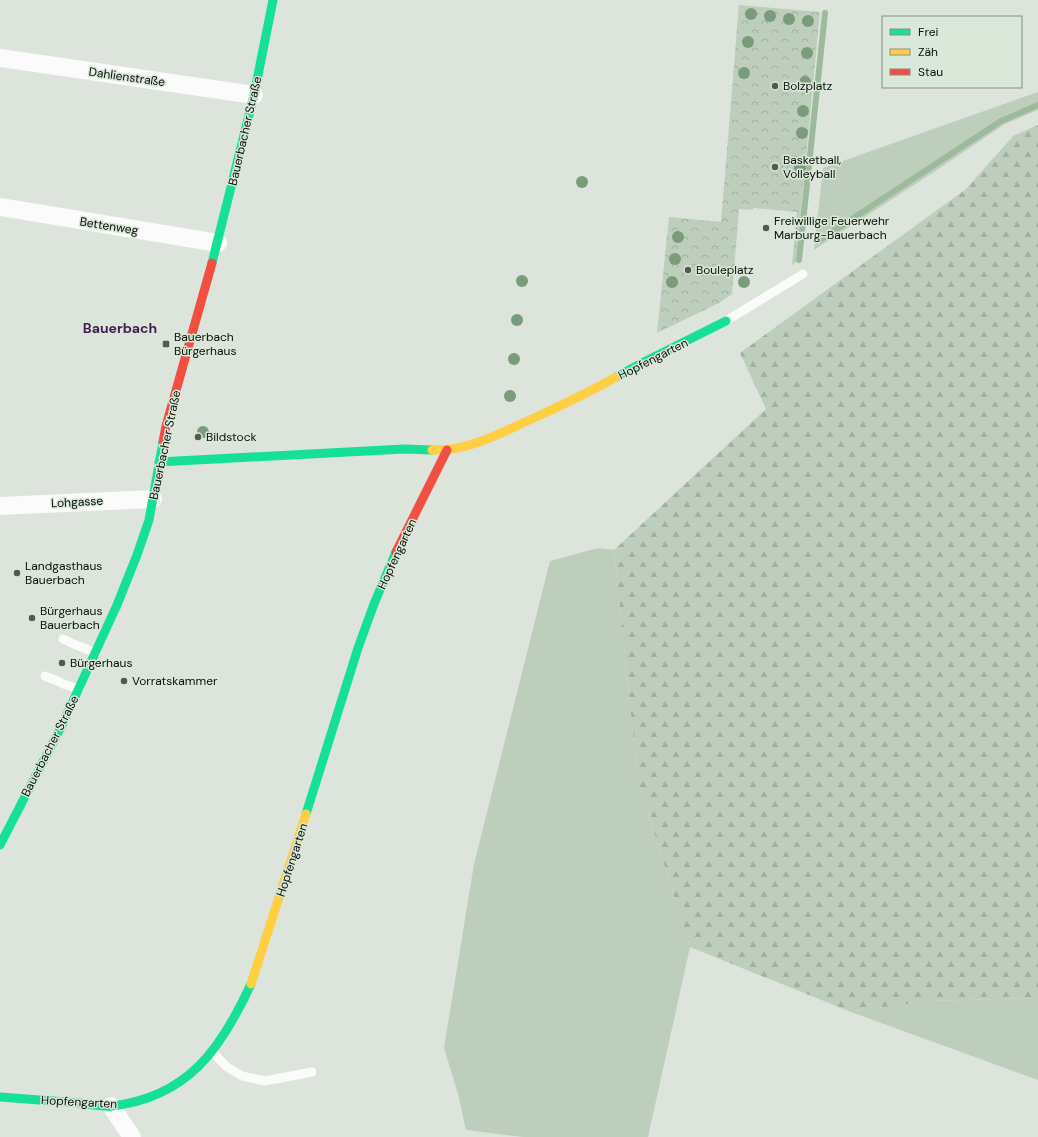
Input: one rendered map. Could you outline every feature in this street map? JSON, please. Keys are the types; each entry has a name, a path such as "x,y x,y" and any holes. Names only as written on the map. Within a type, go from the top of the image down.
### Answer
{"street":[{"name":"Bauerbacher Straße","path":"0,845 83,685 137,556 149,520 159,462 172,406 218,243 254,95 273,0"},
{"name":"Dahlienstraße","path":"0,58 254,95"},
{"name":"Bettenweg","path":"0,207 218,243"},
{"name":"Hopfengarten","path":"159,462 388,450 447,450 473,444 592,391 644,362 726,321"},
{"name":"Hopfengarten","path":"0,1097 111,1106 136,1102 166,1091 184,1081 213,1054 226,1034 253,980 331,739 358,648 374,604 392,561 447,450"},
{"name":"Lohgasse","path":"0,506 154,498"},
{"path":"111,1106 132,1137"}],"lane":[{"path":"726,321 803,274"},
{"path":"63,639 96,653"},
{"path":"45,676 61,683 83,685"},
{"path":"213,1054 226,1067 242,1076 265,1081 312,1072"}],"green space":[{"path":"739,5 820,12 796,262 792,265 797,212 753,208 753,210 739,209 732,294 719,303 657,333 669,217 721,222"},
{"path":"1038,92 1038,110 1005,124 814,250 823,168"},
{"path":"1038,125 1038,998 927,1001 851,1012 690,947 638,781 614,550 766,409 740,353 966,189 1013,136"},
{"path":"598,548 614,550 638,781 690,947 648,1137 523,1137 466,1130 458,1094 444,1048 474,864 550,561"},
{"path":"1038,998 1038,1080 851,1012 927,1001"}],"waterway":[{"path":"799,260 825,13"},
{"path":"820,240 1001,121 1038,105"}],"traffic: fast":[{"path":"212,263 254,95 273,0"},
{"path":"616,377 726,321"},
{"path":"0,845 62,725 117,605 149,520 163,442"},
{"path":"159,462 404,449 432,450"},
{"path":"306,814 358,648 374,604 396,552"},
{"path":"0,1097 112,1106 139,1101 162,1092 181,1081 199,1066 214,1049 240,1008 251,984"}],"traffic: slow":[{"path":"432,450 459,448 484,440 565,403 616,377"},
{"path":"251,984 306,814"}],"traffic: jam":[{"path":"163,442 166,426 212,263"},
{"path":"396,552 447,450"}],"place":[{"name":"Bolzplatz","path":"775,86"},
{"name":"Basketball, Volleyball","path":"775,167"},
{"name":"Freiwillige Feuerwehr Marburg-Bauerbach","path":"766,228"},
{"name":"Bouleplatz","path":"688,270"},
{"name":"Bauerbach Bürgerhaus","path":"166,344"},
{"name":"Bildstock","path":"198,437"},
{"name":"Landgasthaus Bauerbach","path":"17,573"},
{"name":"Bürgerhaus Bauerbach","path":"32,618"},
{"name":"Bürgerhaus","path":"62,663"},
{"name":"Vorratskammer","path":"124,681"}],"district":[{"name":"Bauerbach","path":"120,328"}]}
